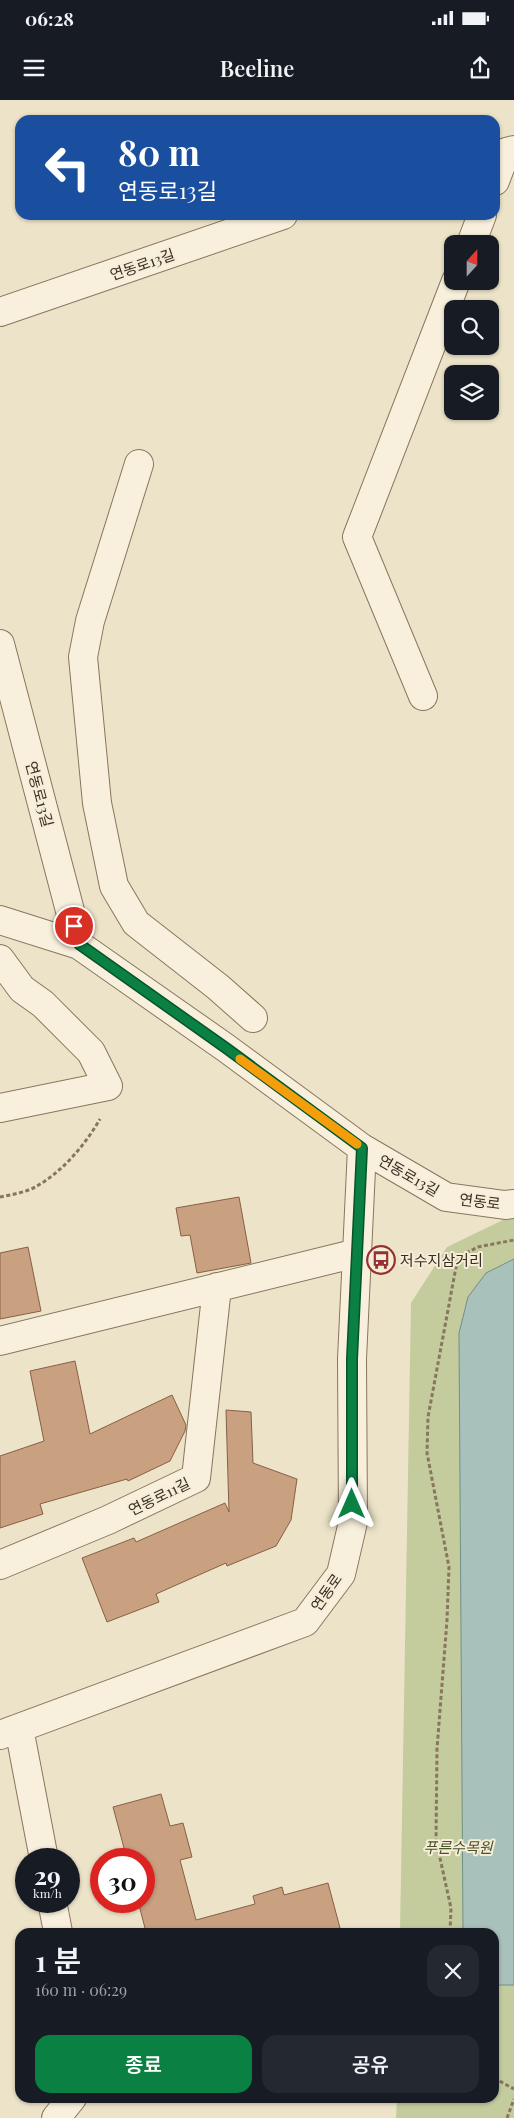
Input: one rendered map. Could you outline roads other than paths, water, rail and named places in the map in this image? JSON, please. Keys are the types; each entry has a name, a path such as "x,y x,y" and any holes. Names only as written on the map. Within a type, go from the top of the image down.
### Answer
{"street":[{"path":"500,168 506,152 514,150"},
{"name":"연동로13길","path":"0,312 268,220"},
{"path":"474,235 480,220"},
{"path":"423,696 357,537 453,290"},
{"path":"139,464 90,621 83,657 97,803 114,886 136,923 218,987 253,1018"},
{"name":"연동로13길","path":"0,644 79,944"},
{"name":"연동로13길","path":"0,920 79,944 226,1048 362,1148 446,1197"},
{"path":"0,959 22,989 43,1004 91,1052 108,1086 0,1108"},
{"name":"연동로","path":"9,1732 305,1622 341,1574 353,1522 352,1359 362,1148"},
{"name":"연동로","path":"446,1197 505,1205 514,1204"},
{"path":"0,1341 357,1253"},
{"name":"연동로11길","path":"0,1565 108,1520 196,1478 217,1287"},
{"path":"9,1732 41,1848"},
{"path":"54,1913 57,1928"},
{"path":"56,2118 68,2103"}],"water":[{"path":"514,1259 514,1985 499,1985 499,1928 463,1928 459,1333 468,1297 486,1273"}],"place":[{"name":"저수지삼거리","path":"381,1260"}],"park label":[{"name":"푸른수목원","path":"458,1847"}]}
